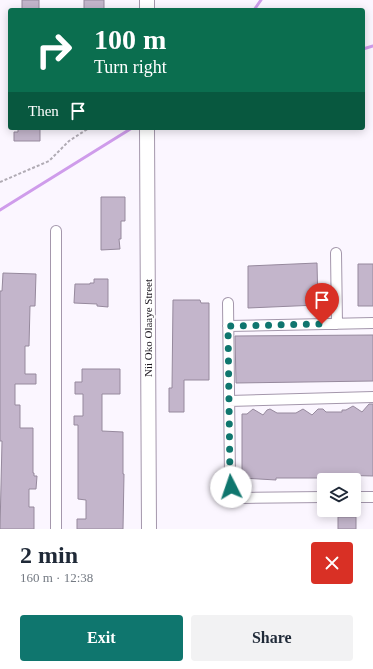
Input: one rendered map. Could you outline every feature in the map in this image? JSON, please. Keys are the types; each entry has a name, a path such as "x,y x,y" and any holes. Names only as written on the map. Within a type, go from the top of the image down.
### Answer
{"street":[{"name":"Nii Oko Olaaye Street","path":"147,130 149,529"},
{"path":"56,231 56,529"},
{"path":"336,253 337,324"},
{"path":"228,303 231,487 235,493 243,498 317,498"},
{"path":"228,326 373,323"},
{"path":"229,401 373,397"},
{"path":"361,497 373,496"}],"path":[{"path":"0,182 49,161 69,141 86,130"}],"building":[{"path":"22,0 39,0 39,8 22,8"},
{"path":"84,0 104,0 104,8 84,8"},
{"path":"18,130 40,130 40,141 14,141 14,132 18,132"},
{"path":"101,197 125,197 125,221 121,221 121,239 119,239 120,249 101,250"},
{"path":"317,263 318,305 248,308 248,266"},
{"path":"358,264 373,264 373,306 358,306"},
{"path":"3,273 36,274 35,306 30,306 29,346 25,346 25,374 36,374 36,384 15,384 15,405 20,405 20,428 33,428 33,473 34,476 37,476 36,489 29,489 29,507 34,507 34,529 0,529 2,441 0,441 0,291 2,291"},
{"path":"94,279 108,279 108,307 97,306 97,304 74,303 75,284 94,283"},
{"path":"173,300 200,300 201,303 209,303 209,380 184,380 184,412 169,412 169,388 172,388"},
{"path":"373,335 373,381 236,383 235,336"},
{"path":"82,369 120,369 120,394 102,394 102,431 123,432 123,529 77,529 77,519 86,519 86,500 78,499 78,425 74,425 74,416 83,416 83,394 75,394 75,382 82,382"},
{"path":"369,404 373,404 373,476 361,476 361,473 317,473 317,478 276,478 276,480 242,478 242,414 247,414 253,409 263,415 270,409 277,413 296,413 303,409 312,415 318,409 323,409 326,412 342,412 342,410 346,410 353,406 362,412"},
{"path":"338,517 356,517 356,529 338,529"}],"waterway":[{"path":"255,8 261,0"},
{"path":"365,48 373,46"},
{"path":"0,210 129,130"}],"route":[{"path":"231,487 228,326 322,324"}]}
